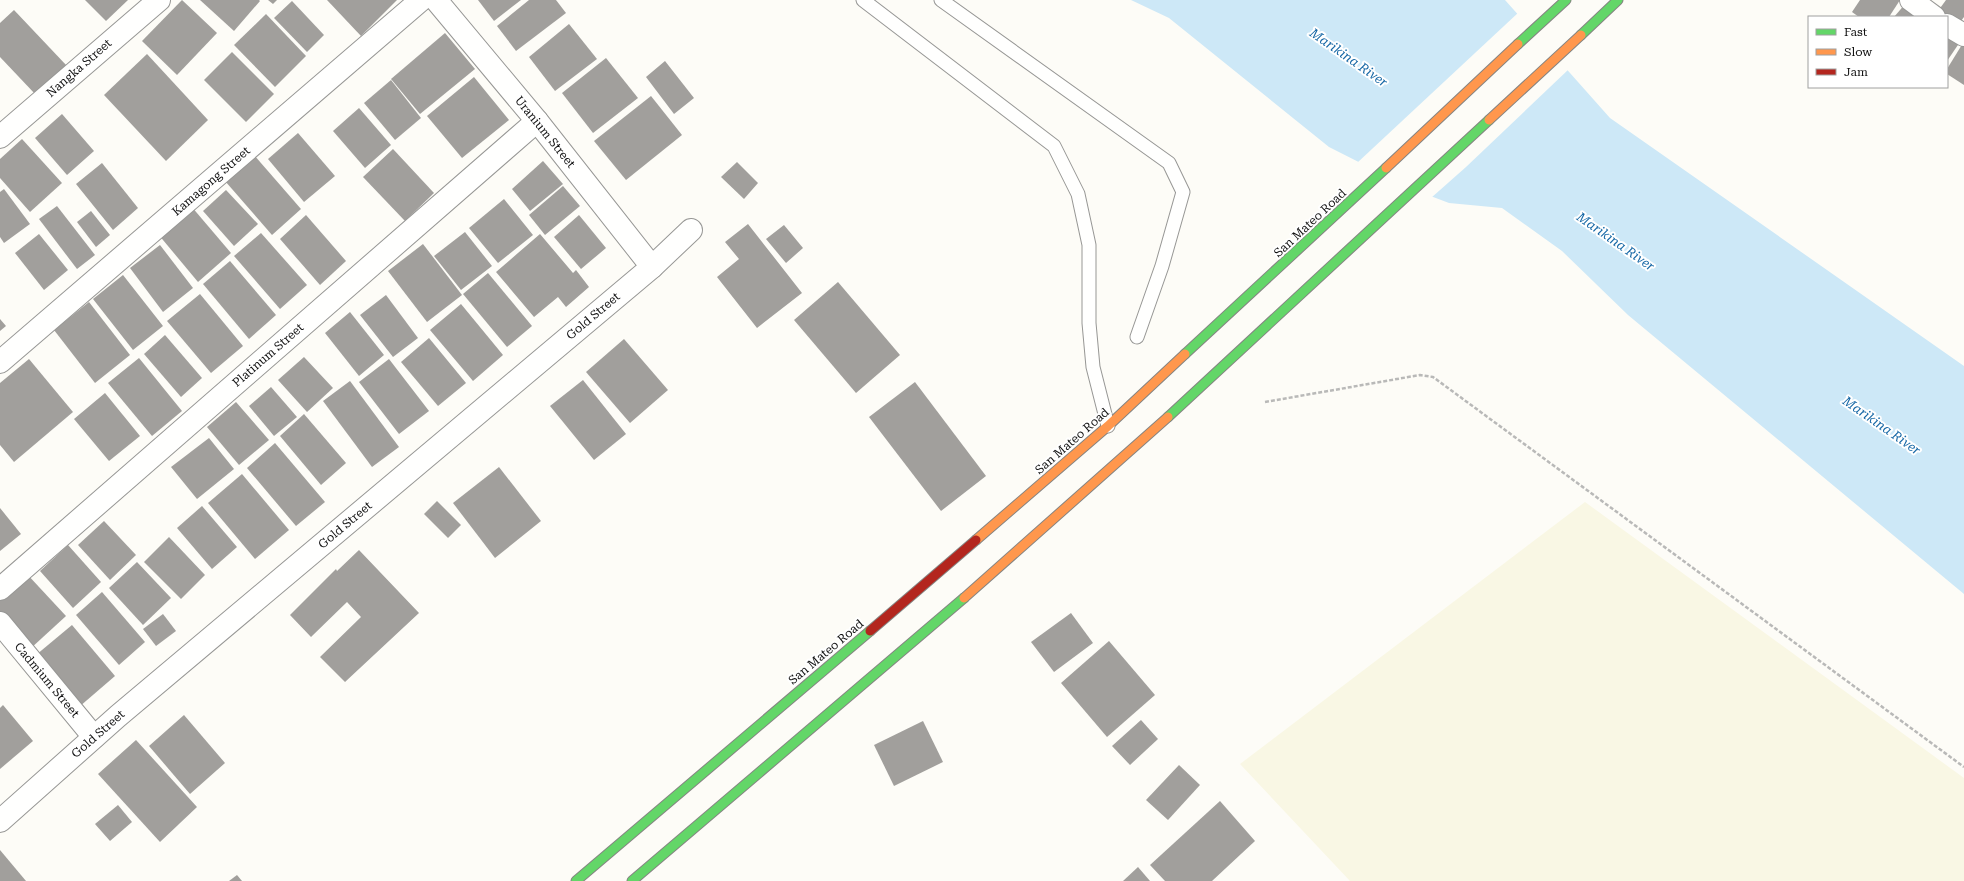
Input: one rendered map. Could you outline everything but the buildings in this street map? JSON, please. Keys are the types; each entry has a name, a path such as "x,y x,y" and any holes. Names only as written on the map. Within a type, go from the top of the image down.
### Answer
{"main road":[{"name":"San Mateo Road","path":"576,881 965,550 1108,426 1566,0"},
{"path":"632,881 988,577 1102,476 1182,404 1618,0"}],"street":[{"name":"Nangka Street","path":"0,136 159,0"},
{"name":"Kamagong Street","path":"0,362 421,0"},
{"name":"Uranium Street","path":"436,0 537,122 652,267"},
{"path":"1911,0 1933,16"},
{"path":"1948,25 1964,35"},
{"name":"Platinum Street","path":"0,589 537,122"},
{"name":"Gold Street","path":"0,821 94,738 652,267 691,230"},
{"name":"Cadmium Street","path":"0,623 94,738"}],"lane":[{"path":"863,0 1054,146 1078,194 1089,245 1089,323 1093,367 1108,426"},
{"path":"941,0 1169,163 1183,192 1162,266 1137,337"}],"path":[{"path":"1265,402 1420,375 1433,377 1964,767"}],"shaded area":[{"path":"1585,502 1964,778 1964,881 1350,881 1240,764"}],"water":[{"name":"Marikina River","path":"1131,0 1505,0 1610,118 1964,366 1964,594 1628,315 1562,251 1502,208 1449,203 1412,189 1329,147 1169,18"}],"pier":[{"path":"1519,12 1569,69 1466,167 1431,198 1411,191 1357,163"}],"traffic: fast":[{"path":"1518,44 1566,0"},
{"path":"1581,35 1618,0"},
{"path":"1168,417 1489,120"},
{"path":"1185,354 1386,168"},
{"path":"632,881 964,598"},
{"path":"576,881 870,631"}],"traffic: slow":[{"path":"1489,120 1581,35"},
{"path":"1386,168 1518,44"},
{"path":"976,540 1108,426 1185,354"},
{"path":"964,598 1168,417"}],"traffic: jam":[{"path":"870,631 976,540"}]}
